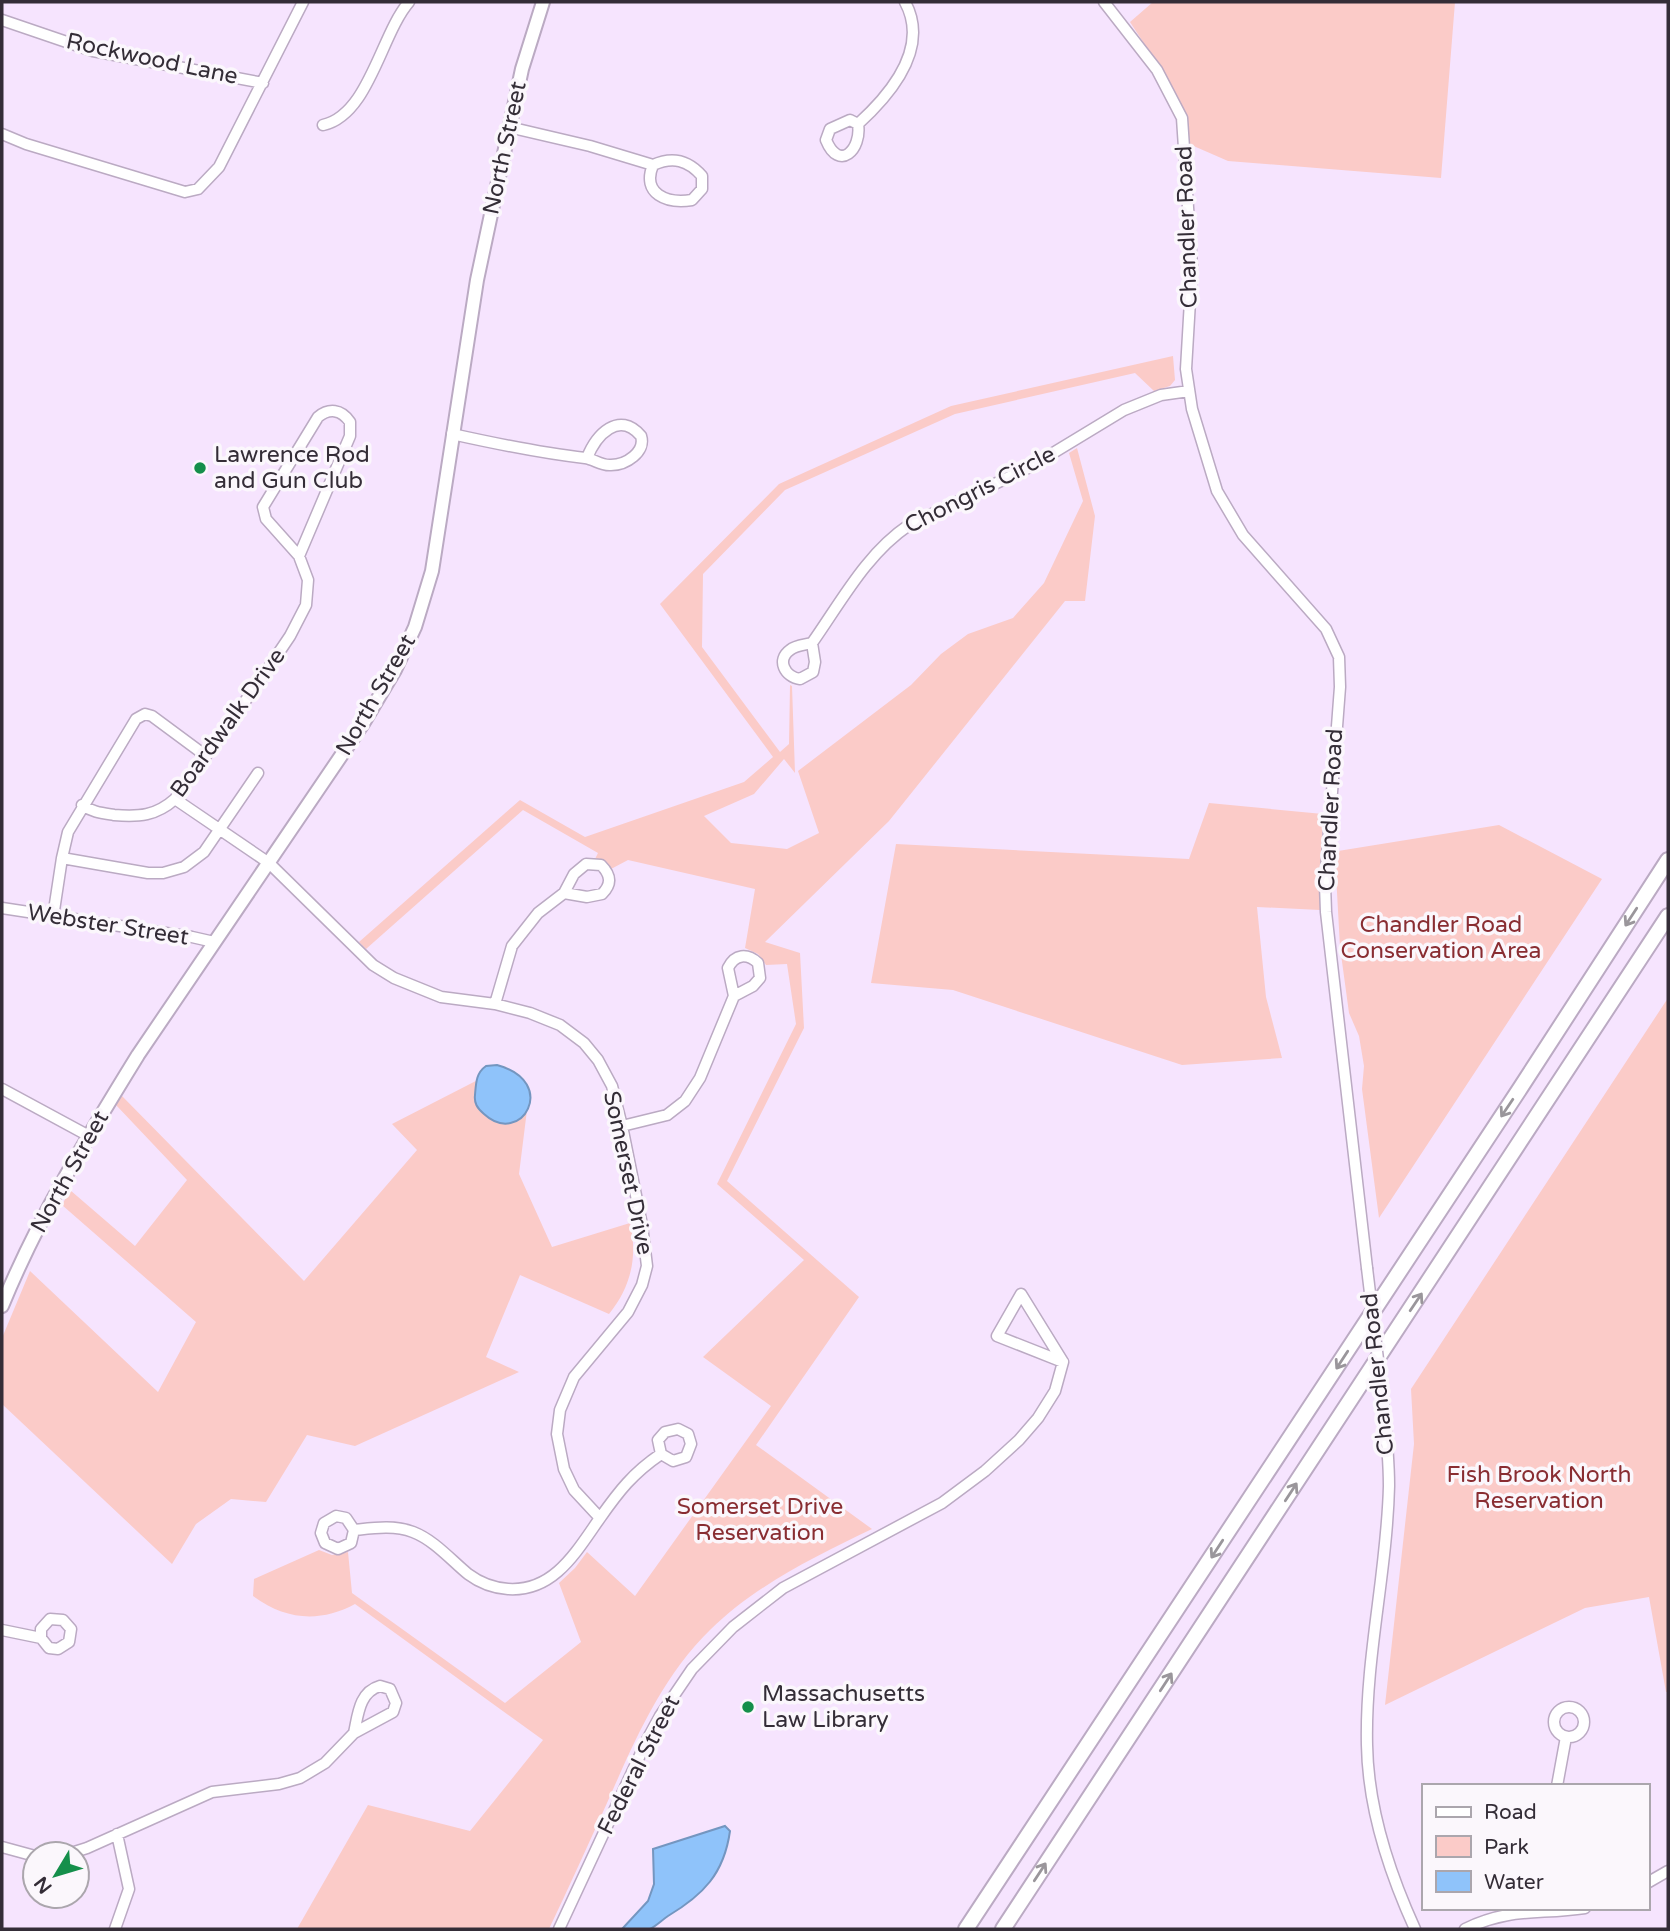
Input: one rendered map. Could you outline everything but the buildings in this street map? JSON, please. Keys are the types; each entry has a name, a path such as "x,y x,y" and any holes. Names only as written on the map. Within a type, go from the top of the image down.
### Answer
{"highway":[{"path":"966,1929 1668,860"},
{"path":"1003,1929 1668,916"}],"main road":[{"name":"North Street","path":"2,1306 13,1279 89,1136 138,1055 364,722 396,670 415,626 432,571 477,280 522,69 543,2"}],"street":[{"path":"2,134 26,144 185,192 198,189 219,167 303,2"},
{"path":"323,125 334,123 354,104 409,2"},
{"path":"858,124 887,94 911,54 914,36 911,13 905,2"},
{"name":"Chandler Road","path":"1104,2 1157,71 1182,118 1192,267 1186,369 1192,409 1212,474 1243,535 1326,629 1339,657 1340,687 1325,884 1326,912 1383,1401 1389,1486 1368,1674 1367,1748 1369,1779 1383,1844 1399,1893 1415,1929"},
{"name":"Rockwood Lane","path":"2,20 93,51 263,83"},
{"path":"509,127 590,146 653,165 673,160 692,165 702,176 702,189 692,200 669,201 649,184 648,176 653,165"},
{"name":"Chongris Circle","path":"812,643 873,557 895,534 1030,467 1124,410 1161,395 1189,391"},
{"name":"Boardwalk Drive","path":"82,806 96,813 136,817 156,813 175,799 261,679 303,612 309,588 299,556 266,519 263,507 318,417 327,411 339,412 348,418 351,433 299,556"},
{"path":"452,434 544,454 587,458 607,466 627,461 641,448 641,436 631,427 613,427 598,436 587,458"},
{"path":"53,916 68,832 135,721 141,715 152,716 206,756"},
{"path":"62,858 148,873 163,873 184,867 198,858 258,773"},
{"name":"Somerset Drive","path":"175,799 269,863 373,965 394,978 441,997 495,1004 530,1013 560,1025 584,1043 598,1060 612,1086 622,1126 642,1226 647,1266 642,1285 628,1312 568,1387 558,1422 558,1446 569,1480 583,1501 600,1518"},
{"path":"495,1004 512,946 538,913 564,893 574,874 586,863 601,865 609,876 607,889 596,897 564,893"},
{"name":"Webster Street","path":"2,908 214,942"},
{"path":"622,1126 667,1115 685,1101 700,1078 734,996"},
{"path":"2,1088 89,1136"},
{"path":"1021,1293 1028,1305 1063,1362 997,1336 1021,1293"},
{"name":"Federal Street","path":"559,1929 648,1738 692,1669 733,1627 783,1588 942,1503 985,1471 1019,1440 1038,1418 1055,1391 1063,1362"},
{"path":"354,1530 388,1527 414,1532 431,1542 481,1582 514,1589 536,1585 556,1574 572,1558 628,1481 661,1454"},
{"path":"2,1630 41,1638"},
{"path":"91,1845 212,1792 279,1784 300,1778 325,1763 354,1733 393,1712 396,1703 390,1689 380,1686 366,1694 360,1706 354,1733"},
{"path":"1558,1784 1566,1737"},
{"path":"115,1929 129,1889 117,1834"},
{"path":"2,1847 21,1852"},
{"path":"1649,1881 1668,1871"},
{"path":"1465,1929 1504,1915 1562,1910"}],"green space":[{"path":"1153,2 1455,2 1441,178 1228,161 1189,144 1170,83 1130,22"},
{"name":"Somerset Drive Reservation","path":"1173,356 1175,380 1170,386 1154,391 1135,373 955,414 785,490 703,574 702,647 780,752 789,744 790,685 792,686 795,773 784,759 754,794 704,816 731,843 787,849 819,833 798,771 911,685 941,654 968,634 1013,618 1044,583 1083,501 1069,453 1077,448 1095,516 1085,601 1065,601 889,821 765,942 800,953 804,1028 727,1181 859,1297 756,1445 872,1529 807,1561 766,1586 728,1614 693,1649 650,1712 549,1929 297,1929 368,1805 470,1831 543,1740 355,1604 316,1616 290,1614 253,1596 254,1579 319,1550 332,1555 348,1552 352,1593 505,1703 581,1642 559,1583 587,1552 635,1596 771,1406 703,1357 804,1260 717,1184 796,1024 787,964 766,965 758,954 745,948 755,889 628,860 611,869 604,862 595,859 598,853 523,810 366,949 359,942 520,800 585,837 744,782 773,757 660,604 779,484 951,406"},
{"path":"1209,803 1323,814 1320,910 1257,907 1266,997 1282,1058 1182,1065 953,990 871,983 896,844 1189,859"},
{"name":"Chandler Road Conservation Area","path":"1499,825 1602,879 1379,1218 1362,1089 1364,1066 1359,1036 1349,1013 1340,947 1336,874 1338,851"},
{"name":"Fish Brook North Reservation","path":"1668,998 1668,1692 1649,1597 1585,1608 1385,1705 1414,1444 1411,1389"},
{"path":"505,1066 529,1094 519,1174 552,1247 630,1223 633,1247 631,1271 623,1293 609,1314 520,1275 486,1357 519,1372 355,1446 307,1435 266,1502 231,1499 196,1524 172,1564 2,1404 2,1338 30,1271 158,1392 196,1322 62,1205 70,1190 135,1246 187,1180 116,1105 122,1096 304,1281 417,1150 392,1124"}],"water":[{"path":"497,1065 516,1073 527,1085 530,1097 528,1109 521,1118 510,1123 498,1122 484,1114 476,1103 478,1075 486,1066"},
{"path":"725,1826 730,1831 723,1859 710,1882 692,1900 650,1929 622,1929 648,1901 654,1884 653,1849"}],"place":[{"name":"Lawrence Rod and Gun Club","path":"200,468"},
{"name":"Massachusetts Law Library","path":"748,1707"}]}
